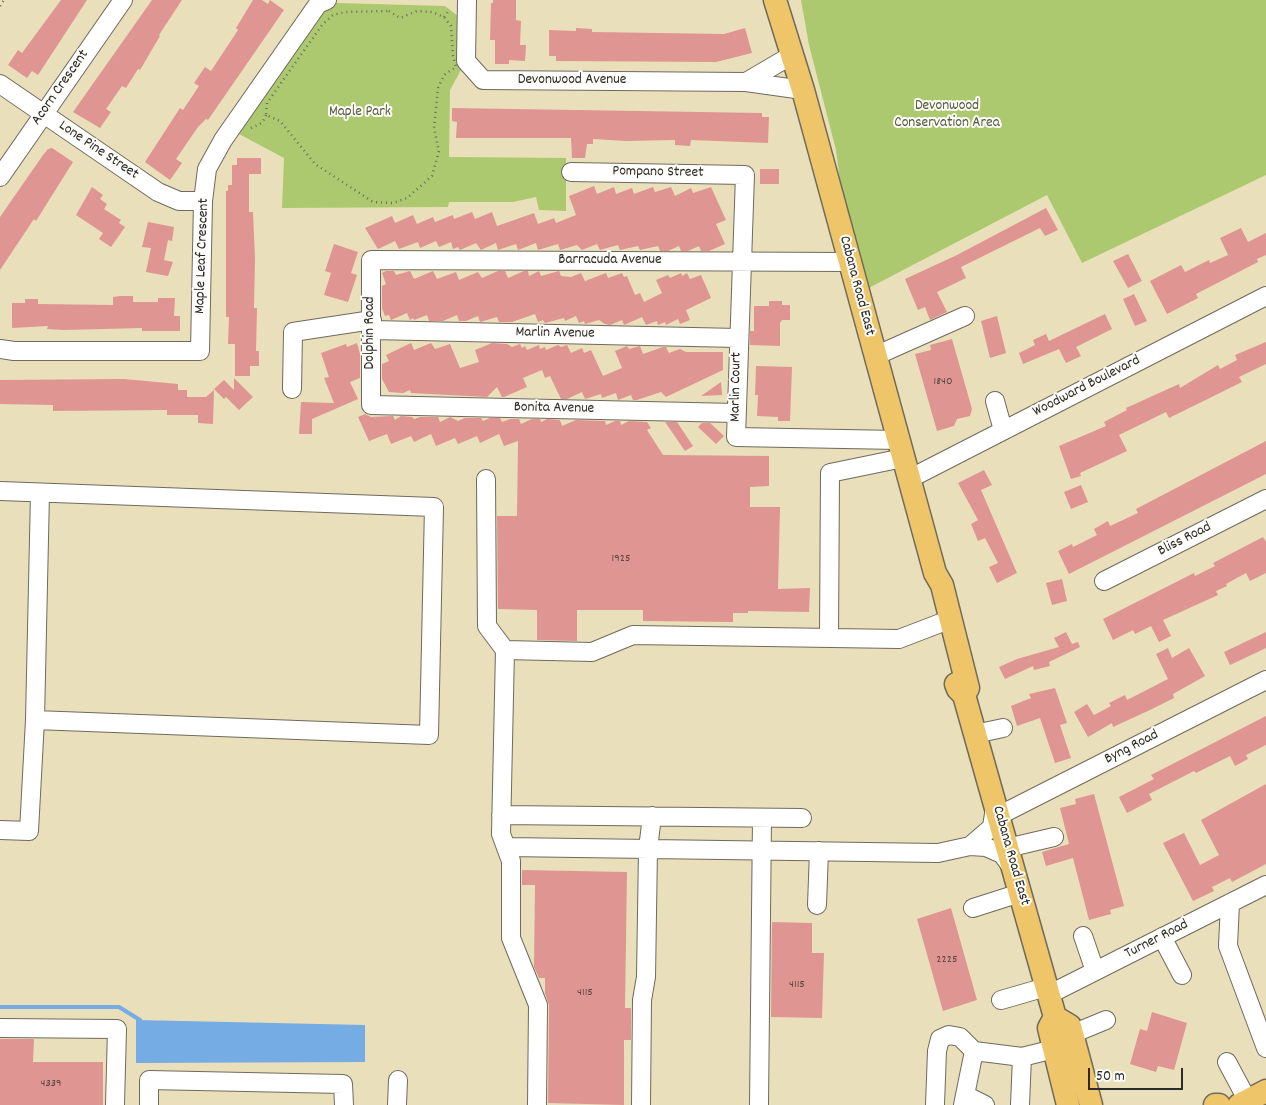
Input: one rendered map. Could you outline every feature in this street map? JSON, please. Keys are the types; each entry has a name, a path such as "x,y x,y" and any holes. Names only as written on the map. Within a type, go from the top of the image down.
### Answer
{"main road":[{"name":"Cabana Road East","path":"775,0 803,90 935,573 932,588 946,621 958,690 964,695 1055,1017 1070,1026 1091,1105"},
{"path":"790,0 803,90"},
{"name":"Cabana Road East","path":"1055,1017 1048,1028 1068,1105"}],"street":[{"name":"Acorn Crescent","path":"0,177 123,0"},
{"name":"Maple Leaf Crescent","path":"0,349 14,351 200,352 203,201 207,169 222,140 318,4 327,0"},
{"name":"Devonwood Avenue","path":"467,0 466,61 483,80 746,82 803,90"},
{"path":"746,82 792,55"},
{"name":"Lone Pine Street","path":"0,84 158,192 179,201 203,201"},
{"name":"Pompano Street","path":"571,172 746,175"},
{"name":"Marlin Court","path":"746,175 738,338 736,438 903,459"},
{"name":"Barracuda Avenue","path":"371,260 849,262"},
{"name":"Dolphin Road","path":"371,260 371,405"},
{"name":"Woodward Boulevard","path":"903,459 1003,430 1266,296"},
{"path":"875,356 965,316"},
{"name":"Marlin Avenue","path":"292,389 293,332 372,325 738,338"},
{"path":"995,401 1003,430"},
{"name":"Bonita Avenue","path":"371,405 736,413"},
{"path":"829,638 830,473 903,459"},
{"path":"486,479 487,626 505,650 501,834 511,860 511,938 538,1005 537,1105"},
{"path":"0,491 434,508 429,735 35,720"},
{"path":"0,830 29,832 35,720 40,493"},
{"name":"Bliss Road","path":"1104,581 1266,499"},
{"path":"505,650 592,652 633,635 899,639 946,621"},
{"name":"Byng Road","path":"997,811 1266,680"},
{"path":"975,734 1003,728"},
{"path":"970,846 992,827 997,811"},
{"path":"502,815 802,818"},
{"path":"640,1105 642,1000 646,976 648,849 652,816"},
{"path":"759,1105 762,818"},
{"path":"1007,848 1054,837"},
{"path":"506,847 938,853 970,846 986,847 1002,854 1013,870"},
{"path":"817,906 819,851"},
{"name":"Turner Road","path":"1000,1000 1047,991 1095,972 1162,937 1188,918 1230,903 1266,885"},
{"path":"973,908 1020,893"},
{"path":"1230,903 1228,946 1266,1048"},
{"path":"1083,936 1095,972"},
{"path":"1162,937 1182,976"},
{"path":"1072,1034 1106,1020"},
{"path":"0,1028 117,1029 116,1105"},
{"path":"938,1103 936,1051 940,1040 949,1035 960,1037 974,1051 1022,1057 1054,1049"},
{"path":"974,1051 964,1100 985,1105"},
{"path":"1020,1105 1022,1057"},
{"path":"1227,1062 1251,1100"},
{"path":"149,1105 149,1080 344,1084 344,1105"},
{"path":"397,1105 398,1080"}],"path":[{"path":"0,6 4,0"},
{"path":"444,17 450,9"},
{"path":"246,130 262,123 266,115 267,103 322,25 333,15 345,12 389,11 400,18 417,11 432,12 444,17 451,26 453,56 456,67 444,75 438,88 434,128 439,151 432,176 407,198 393,203 372,202 315,164 280,121 266,115"}],"green space":[{"name":"Devonwood Conservation Area","path":"801,0 1266,0 1266,175 1082,263 1047,195 863,291 845,221 836,150 809,45"},
{"name":"Maple Park","path":"336,3 445,6 458,16 462,68 450,90 449,157 566,158 566,211 539,210 536,197 513,202 449,202 448,207 282,208 284,158 239,134 324,9"}],"water":[{"path":"136,1020 365,1025 365,1062 136,1063"}],"building":[{"path":"61,0 87,0 38,75 32,71 27,78 8,65 18,50 22,53"},
{"path":"152,0 182,0 159,35 140,70 138,69 126,88 122,86 106,109 111,112 100,128 73,112"},
{"path":"253,0 262,0 268,4 270,0 284,10 208,120 206,119 198,127 176,159 182,163 170,180 145,162 180,108 183,110 199,86 194,83 205,67 211,71 238,30 236,28"},
{"path":"493,0 516,0 516,20 521,21 520,45 526,45 525,61 509,60 509,64 495,64 495,40 490,40 491,3 493,3"},
{"path":"576,28 592,29 592,32 724,34 745,28 752,53 716,62 556,61 556,56 549,56 549,30 576,31"},
{"path":"452,108 762,113 762,117 769,117 768,143 691,140 690,146 675,145 675,140 626,141 593,139 593,144 587,144 585,158 572,158 571,138 456,138 457,122 452,121"},
{"path":"52,148 73,162 36,221 34,219 0,270 0,217 43,155 48,149"},
{"path":"237,158 261,158 261,174 249,174 249,212 253,212 255,258 254,308 257,308 256,351 259,351 259,366 250,366 250,376 235,376 235,344 228,344 229,317 226,317 226,191 228,191 228,185 232,185 232,165 237,165"},
{"path":"760,169 779,169 779,184 760,184"},
{"path":"594,186 597,194 614,187 616,194 632,188 634,194 653,187 655,192 671,187 675,196 691,188 693,193 711,187 726,220 716,224 725,244 709,251 701,251 699,246 688,251 681,251 679,246 668,251 660,251 658,246 640,250 638,246 620,250 618,245 600,250 597,244 582,250 577,245 560,250 558,244 538,250 536,243 518,250 516,244 498,250 496,243 481,250 476,243 460,250 458,247 453,249 451,242 439,247 436,241 420,248 418,242 399,249 395,241 378,249 365,228 392,216 395,223 413,215 417,224 433,217 435,222 453,215 454,219 472,212 475,219 492,212 497,226 534,213 538,224 554,218 556,223 576,215 569,196"},
{"path":"92,187 103,195 100,199 107,204 104,209 121,220 119,223 125,227 111,247 99,239 103,233 76,215"},
{"path":"1046,208 1058,230 1045,236 1040,228 961,267 966,278 937,292 947,312 930,320 925,307 918,310 905,279 957,255"},
{"path":"148,222 174,227 172,241 168,240 164,260 173,262 168,276 146,272 151,248 142,247"},
{"path":"1241,228 1248,242 1266,233 1266,255 1257,259 1258,262 1196,294 1198,298 1167,314 1150,281 1181,265 1185,272 1209,260 1210,263 1228,255 1220,238"},
{"path":"334,244 358,252 351,273 357,275 348,302 324,295 331,273 325,271"},
{"path":"1128,254 1142,281 1128,288 1113,261"},
{"path":"394,271 396,275 410,271 414,279 433,271 437,279 456,272 459,280 478,272 482,278 498,271 505,271 508,278 524,271 528,271 529,276 539,271 541,276 559,271 561,276 571,277 581,273 585,281 606,273 608,278 622,273 624,277 627,276 635,295 640,293 644,302 662,293 656,280 668,275 670,278 681,273 682,276 687,273 690,279 701,275 711,298 686,310 690,320 680,324 678,319 666,325 665,322 658,325 657,321 646,325 642,317 624,325 622,320 610,325 599,320 585,324 584,321 579,323 576,316 565,321 564,318 545,323 543,320 538,322 535,314 512,322 499,322 497,317 480,322 478,316 466,321 459,321 457,315 443,321 429,321 427,315 410,320 407,313 391,320 389,315 385,316 382,308 382,286 386,284 382,273"},
{"path":"1134,294 1147,321 1135,326 1123,299"},
{"path":"133,296 133,302 158,302 158,298 175,298 174,316 180,316 180,331 142,331 142,328 64,330 47,329 48,326 12,328 12,303 25,303 25,299 38,299 38,304 113,305 113,297"},
{"path":"769,301 782,301 782,305 790,305 790,320 782,320 780,323 780,346 750,345 750,331 754,331 754,306 769,306"},
{"path":"1105,314 1112,329 1076,347 1081,356 1066,363 1059,349 1023,364 1019,353 1035,345 1033,340 1046,334 1049,341"},
{"path":"997,316 1006,353 990,358 981,321"},
{"path":"952,339 972,409 970,416 957,419 954,426 937,431 915,354 931,350 930,345"},
{"path":"1266,342 1266,364 1239,377 1242,382 1169,418 1166,412 1119,435 1127,451 1080,473 1081,476 1071,479 1059,446 1106,426 1104,422 1127,410 1126,408 1179,384 1180,388 1218,365 1220,369 1237,360 1235,355"},
{"path":"357,343 360,354 360,378 350,382 358,399 312,419 312,434 299,434 301,402 334,403 324,378 329,377 321,353 346,344 347,347"},
{"path":"411,343 414,350 431,343 435,349 450,344 460,368 479,362 475,350 492,343 507,344 512,347 520,344 522,348 525,346 527,350 539,345 540,349 545,347 546,350 558,345 561,347 567,345 571,353 582,348 584,353 591,350 603,376 622,368 615,351 627,346 629,349 640,346 643,354 663,347 666,347 669,353 680,349 686,352 723,352 723,370 666,397 661,392 637,400 633,400 631,395 618,400 616,393 602,398 601,394 585,399 582,392 567,399 561,399 550,376 545,378 542,370 523,378 527,387 504,397 502,397 497,387 487,397 411,393 410,390 403,393 389,392 382,379 382,364 389,361 386,355"},
{"path":"756,366 792,367 790,421 778,421 778,417 757,416 758,395 755,395"},
{"path":"234,378 253,397 239,410 226,397 224,399 214,389 224,380 234,390"},
{"path":"124,379 178,384 178,390 187,390 187,397 206,397 214,390 213,424 198,423 198,415 167,415 167,410 53,411 53,405 0,404 0,380"},
{"path":"721,382 722,395 701,396"},
{"path":"365,414 371,417 393,416 395,420 401,416 414,419 438,417 440,422 450,417 458,421 465,418 481,418 483,421 490,418 500,418 502,422 510,419 519,419 521,424 532,419 540,419 541,422 547,419 560,420 562,426 576,420 605,421 606,425 615,421 620,421 621,425 629,421 647,422 651,428 647,430 663,455 769,456 769,486 750,487 750,507 780,507 778,589 810,588 809,612 748,611 748,613 733,613 733,622 643,621 643,610 577,610 577,641 537,640 537,610 498,609 497,516 517,516 518,441 504,446 499,434 480,443 477,436 458,444 455,438 436,446 431,434 414,442 411,436 391,444 387,434 369,441 358,417"},
{"path":"665,422 677,422 693,446 685,451"},
{"path":"702,423 710,423 724,436 716,444 698,427"},
{"path":"1266,441 1266,474 1069,574 1058,551 1072,544 1073,547 1097,535 1094,529 1108,521 1110,526 1138,513 1136,509"},
{"path":"984,470 992,485 981,490 1017,573 997,583 989,567 998,563 985,538 978,541 971,524 978,520 958,483"},
{"path":"1081,485 1088,502 1071,509 1064,492"},
{"path":"1263,537 1266,542 1266,573 1250,581 1246,573 1216,591 1218,595 1163,620 1171,636 1159,642 1151,626 1135,634 1133,630 1113,640 1103,619 1194,573 1195,576 1215,566 1213,563"},
{"path":"1062,579 1067,601 1052,605 1046,583"},
{"path":"1066,632 1072,644 1078,642 1080,647 1049,662 1050,666 1034,670 1033,666 1005,679 999,667 1017,659 1059,647 1054,638"},
{"path":"1266,632 1266,648 1230,665 1224,652"},
{"path":"1168,648 1172,658 1189,648 1205,676 1173,694 1174,698 1113,727 1112,723 1088,737 1074,712 1087,704 1094,715 1111,706 1109,703 1125,695 1127,700 1168,679 1156,654"},
{"path":"1055,688 1067,723 1060,725 1071,758 1055,763 1040,718 1017,726 1011,706 1031,698 1029,694"},
{"path":"1266,716 1266,745 1246,755 1248,759 1235,766 1230,756 1196,773 1194,771 1149,794 1152,800 1127,813 1119,797 1154,779 1151,775"},
{"path":"1266,784 1266,864 1232,882 1230,878 1212,887 1214,891 1193,901 1163,843 1184,833 1200,865 1219,855 1201,820"},
{"path":"1094,794 1124,906 1110,910 1111,914 1089,920 1073,858 1046,866 1042,852 1069,844 1060,808 1076,804 1075,799"},
{"path":"522,870 627,872 625,1008 631,1008 631,1040 624,1040 624,1105 548,1103 549,1005 545,993 545,978 539,978 534,967 535,885 522,885"},
{"path":"951,908 977,1000 943,1011 917,919"},
{"path":"772,922 812,923 812,953 824,953 822,1018 771,1017"},
{"path":"1152,1012 1187,1023 1174,1070 1158,1066 1156,1072 1130,1064 1140,1029 1147,1031"},
{"path":"0,1039 34,1039 33,1062 103,1062 103,1105 0,1105"}],"waterway":[{"path":"0,1007 119,1007 140,1020"}]}
